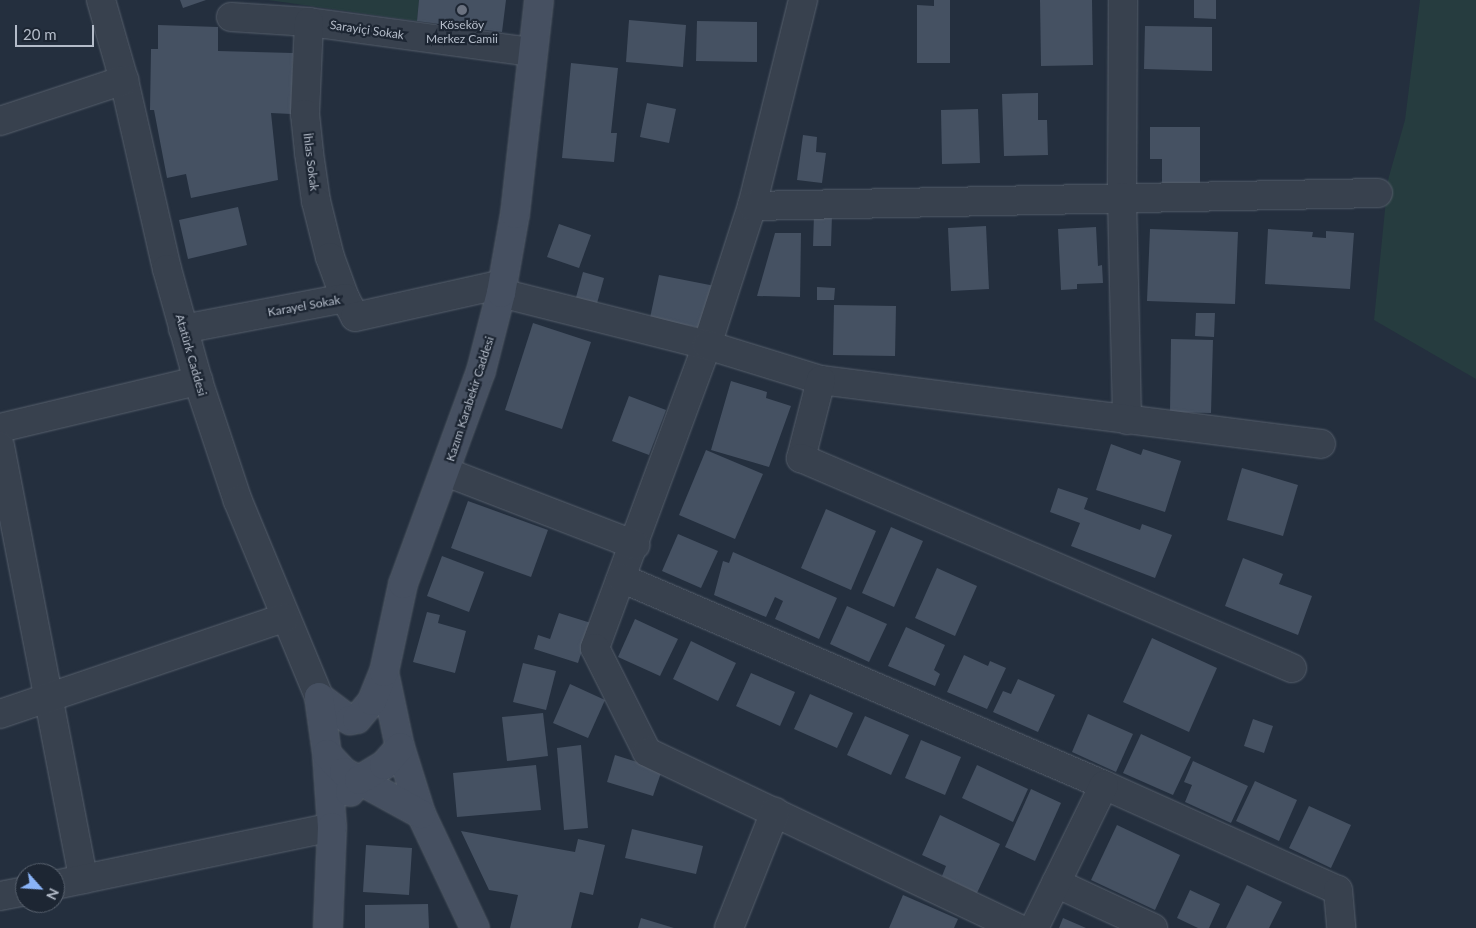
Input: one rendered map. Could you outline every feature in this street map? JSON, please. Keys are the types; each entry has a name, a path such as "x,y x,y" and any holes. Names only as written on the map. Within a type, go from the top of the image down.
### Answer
{"street":[{"name":"Atatürk Caddesi","path":"101,0 124,80 183,329 198,381 238,501 284,618 319,697"},
{"name":"Kazım Karabekir Caddesi","path":"384,672 403,584 446,472 481,371 502,288 516,214 532,52 540,0"},
{"path":"803,0 752,206 707,345 635,545 595,648 647,752 1018,928"},
{"path":"1123,0 1122,197 1127,420"},
{"name":"Sarayiçi Sokak","path":"231,17 309,22 532,52"},
{"name":"İhlas Sokak","path":"309,22 305,114 309,153 318,210 330,256 345,298"},
{"path":"0,121 124,80"},
{"path":"752,206 1378,192"},
{"path":"502,288 707,345 821,380 1321,444"},
{"name":"Karayel Sokak","path":"183,329 345,298 355,317 502,288"},
{"path":"821,380 801,458 1292,668"},
{"path":"0,428 198,381"},
{"path":"0,446 3,475 46,700 83,879"},
{"path":"446,472 635,545"},
{"path":"621,578 1104,785 1338,890 1341,928"},
{"path":"0,714 284,618"},
{"path":"327,750 337,728 353,720 372,701 384,672"},
{"path":"384,672 398,740 421,814 474,928"},
{"path":"319,697 353,720 384,725 398,740"},
{"path":"319,697 327,750 332,827 328,928"},
{"path":"65,883 332,827 359,780 384,765 398,740"},
{"path":"327,750 344,772 421,814"},
{"path":"1034,928 1104,785"},
{"path":"729,928 775,812"},
{"path":"1056,883 1152,928"},
{"path":"0,896 15,893"}],"green space":[{"path":"268,0 419,0 417,21"},
{"path":"1420,0 1476,0 1476,379 1374,320 1388,180 1405,120"}],"building":[{"path":"180,0 206,0 183,8"},
{"name":"Köseköy Merkez Camii","path":"419,0 506,0 502,32 417,21"},
{"path":"934,0 950,0 950,63 917,63 917,5 934,6"},
{"path":"1040,0 1092,0 1093,65 1041,66"},
{"path":"1194,0 1216,0 1216,19 1194,18"},
{"path":"629,20 686,25 683,67 626,62"},
{"path":"697,21 757,22 757,62 696,61"},
{"path":"158,25 218,27 218,51 293,53 291,114 271,113 278,180 191,198 186,174 167,178 154,110 150,110 151,49 158,49"},
{"path":"1145,26 1212,27 1212,71 1144,69"},
{"path":"571,63 618,68 611,133 617,133 614,162 562,158"},
{"path":"1038,93 1038,120 1047,120 1048,155 1004,156 1002,94"},
{"path":"647,103 676,109 669,143 640,137"},
{"path":"978,109 980,163 942,164 941,110"},
{"path":"1150,127 1200,127 1200,184 1162,185 1162,159 1150,159"},
{"path":"803,135 817,137 816,152 826,153 822,183 797,180"},
{"path":"238,207 247,245 188,259 179,220"},
{"path":"814,215 832,215 831,246 813,246"},
{"path":"559,224 591,235 579,268 547,257"},
{"path":"986,226 989,289 951,291 948,228"},
{"path":"1096,227 1098,266 1102,265 1103,283 1077,284 1077,289 1061,290 1058,229"},
{"path":"1150,229 1238,232 1235,304 1147,301"},
{"path":"1268,229 1313,232 1312,237 1326,238 1326,231 1354,233 1350,289 1265,284"},
{"path":"775,233 801,233 800,297 757,296"},
{"path":"583,272 604,278 596,307 575,301"},
{"path":"659,275 715,286 706,329 650,318"},
{"path":"817,287 835,288 834,300 817,300"},
{"path":"834,305 896,306 895,356 833,355"},
{"path":"1196,313 1215,313 1214,337 1195,336"},
{"path":"533,323 591,342 562,429 505,410"},
{"path":"1171,339 1213,340 1211,413 1170,412"},
{"path":"731,381 767,392 766,398 791,406 769,467 711,450"},
{"path":"629,396 666,410 649,455 612,441"},
{"path":"1111,444 1141,455 1143,449 1181,461 1165,512 1096,490"},
{"path":"706,450 763,474 735,539 679,515"},
{"path":"1242,468 1298,485 1283,536 1227,520"},
{"path":"1058,488 1088,498 1084,509 1140,530 1142,524 1172,535 1155,578 1071,546 1080,523 1050,512"},
{"path":"468,501 548,530 531,577 451,548"},
{"path":"826,509 876,531 851,590 801,568"},
{"path":"891,527 923,541 894,607 862,593"},
{"path":"678,534 718,551 701,588 662,571"},
{"path":"733,552 837,598 819,639 775,619 783,601 775,597 766,617 714,595 723,561 729,563"},
{"path":"442,556 484,572 469,612 427,596"},
{"path":"1243,558 1283,574 1279,584 1312,596 1298,635 1225,606"},
{"path":"937,568 977,586 955,636 915,618"},
{"path":"847,606 887,624 869,662 830,644"},
{"path":"427,612 440,615 438,623 466,631 455,673 413,662"},
{"path":"559,613 591,623 578,663 534,649 538,635 550,639"},
{"path":"635,619 678,639 660,676 618,657"},
{"path":"906,627 945,645 934,670 940,674 935,686 888,666"},
{"path":"1152,638 1217,668 1189,732 1123,702"},
{"path":"691,641 736,663 718,701 673,679"},
{"path":"964,655 988,666 990,661 1006,668 987,709 947,692"},
{"path":"523,663 556,671 546,710 513,702"},
{"path":"751,673 795,692 780,726 736,706"},
{"path":"1018,679 1055,695 1038,732 993,712 1003,691 1011,694"},
{"path":"570,684 605,700 588,738 553,723"},
{"path":"810,694 853,713 837,748 794,729"},
{"path":"543,713 548,756 507,761 502,717"},
{"path":"1088,714 1133,734 1116,772 1072,752"},
{"path":"865,716 909,735 891,775 847,755"},
{"path":"1253,719 1273,726 1264,753 1244,746"},
{"path":"1141,734 1191,757 1173,795 1123,773"},
{"path":"921,740 961,757 945,795 905,778"},
{"path":"581,745 588,828 564,830 557,748"},
{"path":"615,755 662,770 653,796 607,782"},
{"path":"1193,761 1248,786 1231,823 1185,802 1192,785 1184,782"},
{"path":"536,765 541,810 457,817 453,773"},
{"path":"977,765 1028,789 1013,822 962,798"},
{"path":"1255,781 1297,800 1279,841 1236,821"},
{"path":"1031,789 1061,803 1035,861 1005,847"},
{"path":"1309,806 1351,825 1331,868 1289,848"},
{"path":"940,815 1000,844 977,893 942,876 946,866 922,855"},
{"path":"1117,825 1180,855 1155,910 1091,880"},
{"path":"632,829 703,846 696,874 625,858"},
{"path":"461,831 575,852 578,839 605,845 593,895 580,892 571,928 510,928 518,895 489,890"},
{"path":"366,845 412,848 409,895 363,892"},
{"path":"1247,885 1282,902 1269,928 1226,928"},
{"path":"1190,890 1220,904 1209,928 1198,928 1177,918"},
{"path":"903,895 958,919 954,928 889,928"},
{"path":"428,904 429,928 365,928 365,905"},
{"path":"641,918 674,928 638,928"},
{"path":"1063,918 1086,928 1059,928"}],"place":[{"name":"Köseköy Merkez Camii","path":"462,10"}]}
